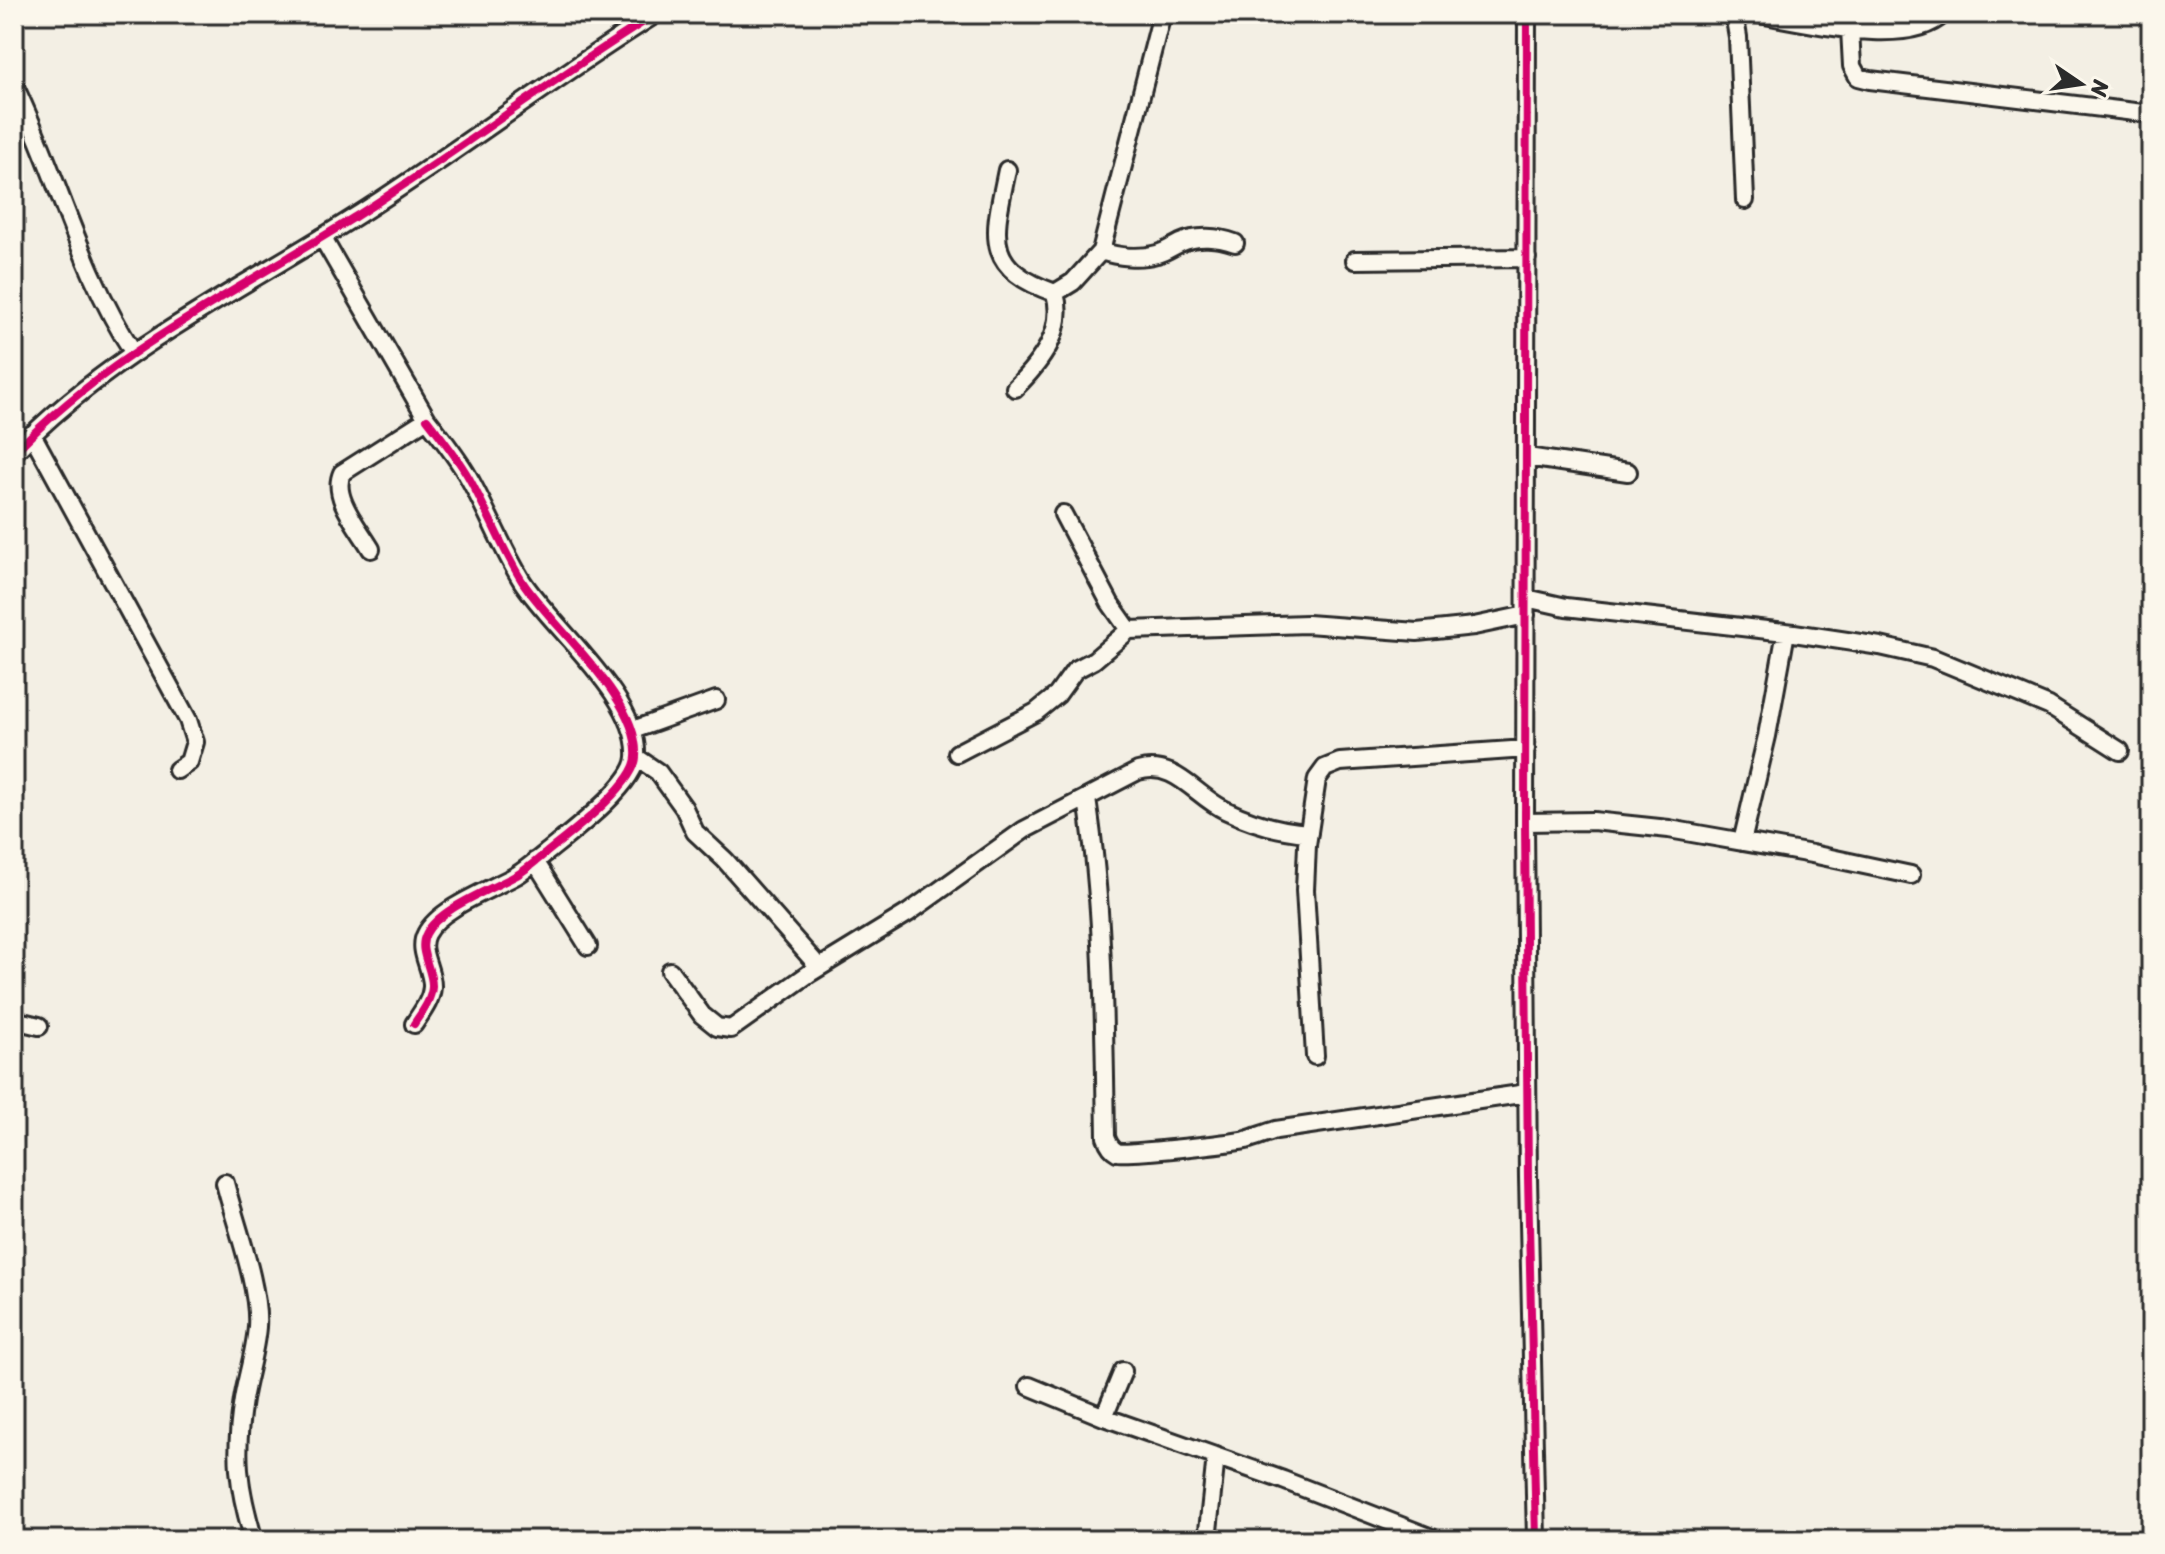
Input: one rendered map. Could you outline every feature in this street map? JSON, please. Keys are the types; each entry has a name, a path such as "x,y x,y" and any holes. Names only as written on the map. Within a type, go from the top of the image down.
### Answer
{"street":[{"path":"14,453 106,372 322,237 656,14"},
{"path":"1055,293 1073,282 1101,251 1162,14"},
{"path":"1527,14 1525,822 1536,1540"},
{"path":"1734,14 1738,37 1745,200"},
{"path":"1758,14 1850,29 1895,32 1935,22 1943,14"},
{"path":"1850,29 1852,66 1858,77 2151,114"},
{"path":"14,85 85,259 116,326 134,353"},
{"path":"1007,170 996,225 997,248 1010,269 1033,285 1055,293"},
{"path":"322,237 427,419 469,478 524,584 603,679 633,730 635,766 596,812 520,873 435,921 425,936 424,951 432,985 430,1000 414,1024"},
{"path":"1101,251 1113,256 1133,257 1158,254 1184,241 1201,238 1219,237 1235,243"},
{"path":"1355,260 1527,258"},
{"path":"1015,388 1048,350 1058,304 1055,293"},
{"path":"371,549 339,493 338,482 342,473 427,419"},
{"path":"32,434 188,720 195,742 189,762 177,770"},
{"path":"1527,457 1628,472"},
{"path":"1063,514 1110,603 1129,630"},
{"path":"957,753 1036,712 1057,695 1075,670 1094,660 1129,630 1307,624 1417,632 1474,626 1526,607 1566,607 1786,632 1880,646 1933,658 2049,706 2120,751"},
{"path":"1742,842 1767,736 1786,632"},
{"path":"633,730 716,700"},
{"path":"1315,1056 1305,890 1317,779 1325,768 1340,762 1526,749"},
{"path":"636,757 658,772 684,808 695,832 725,860 819,967"},
{"path":"670,971 702,1015 717,1027 731,1029 819,967 908,913 1024,830 1151,767 1182,779 1221,809 1261,826 1309,833"},
{"path":"1087,799 1098,881 1106,1137 1109,1146 1117,1152 1128,1154 1190,1145 1218,1145 1276,1130 1527,1093"},
{"path":"1525,822 1593,821 1669,829 1911,875"},
{"path":"535,861 588,946"},
{"path":"14,1020 39,1026"},
{"path":"225,1183 256,1297 257,1328 242,1403 237,1468 254,1540"},
{"path":"1104,1417 1123,1371"},
{"path":"1029,1386 1104,1417 1437,1540"},
{"path":"1207,1540 1216,1456"}],"cycle path":[{"path":"14,453 51,417 133,354 391,193 656,14"},
{"path":"1527,14 1525,822 1528,1178 1536,1540"},
{"path":"414,1024 431,992 432,980 423,947 426,934 433,925 467,900 521,873 569,834 613,795 633,768 636,757 633,734 610,688 522,581 469,478 427,419"}]}
